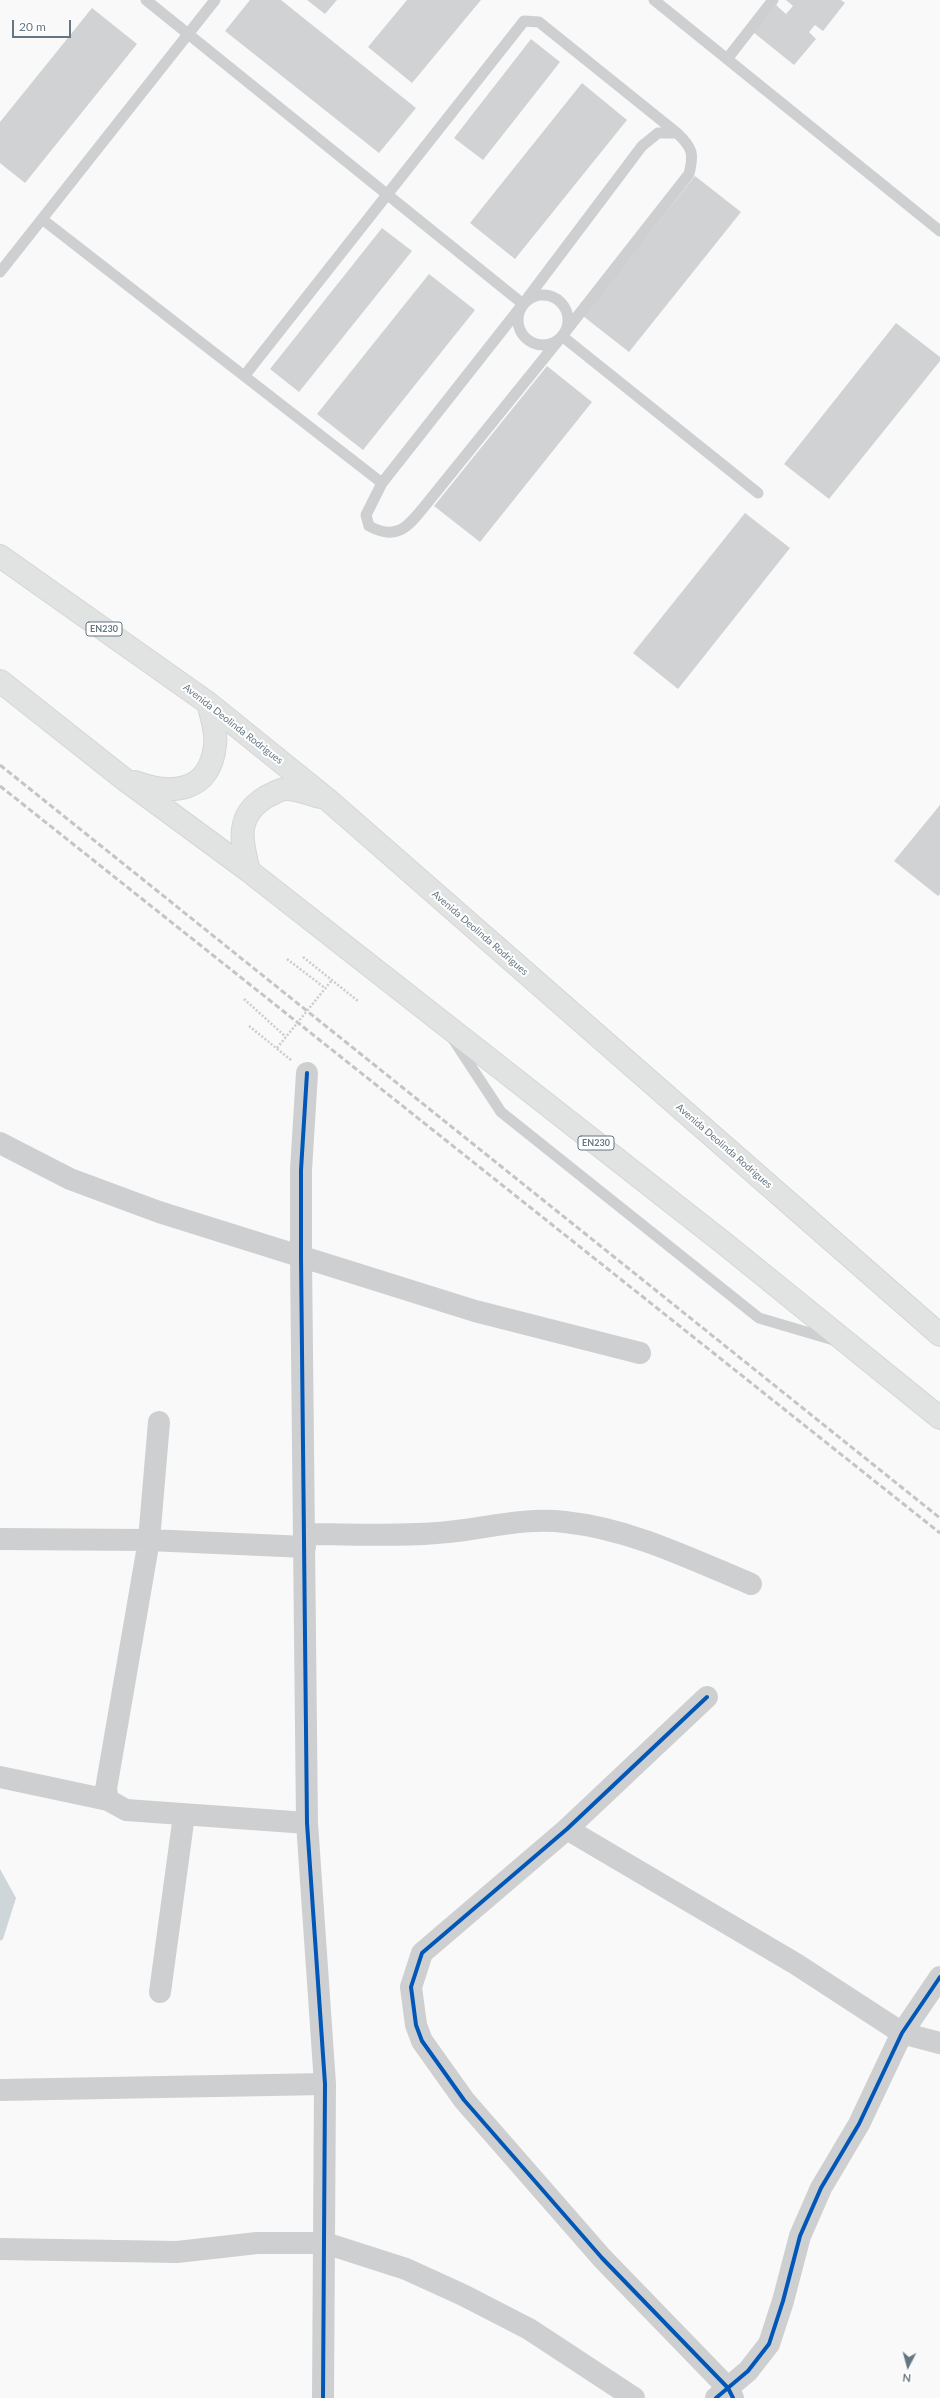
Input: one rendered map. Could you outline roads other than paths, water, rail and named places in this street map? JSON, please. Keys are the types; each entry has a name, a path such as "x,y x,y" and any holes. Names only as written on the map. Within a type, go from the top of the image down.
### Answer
{"highway":[{"name":"Avenida Deolinda Rodrigues","path":"0,556 208,703 327,799 940,1335"},
{"name":"EN230","path":"0,681 124,778 249,871 725,1244 940,1418"},
{"path":"124,778 145,786 174,790 190,786 204,776 211,763 216,744 208,703"},
{"path":"249,871 242,846 242,833 245,819 257,803 272,793 285,789 327,799"}],"street":[{"path":"307,1073 301,1170 307,1823 325,2084 323,2398"},
{"path":"0,1143 70,1179 159,1212 475,1311 640,1353"},
{"path":"108,1800 106,1789 149,1540 159,1422"},
{"path":"0,1539 305,1541 418,1534 526,1521 564,1522 600,1527 654,1544 751,1584"},
{"path":"707,1697 567,1829 422,1953 411,1987 416,2025 422,2041 464,2100 602,2258 726,2395 748,2371 769,2344 783,2301 800,2236 821,2188 859,2124 902,2033 940,1977"},
{"path":"0,1777 108,1800 126,1810 307,1823"},
{"path":"160,1992 184,1815"},
{"path":"567,1829 796,1964 902,2033 940,2043"},
{"path":"0,2090 325,2084"},
{"path":"0,2249 177,2252 257,2243 325,2243 406,2269 463,2295 529,2328 634,2398"}],"lane":[{"path":"146,0 387,197 522,304"},
{"path":"0,272 215,0"},
{"path":"654,0 940,231"},
{"path":"727,59 774,0"},
{"path":"245,375 387,197 524,21 539,22 677,134 689,144 692,158 689,174 562,336 412,521 398,533 382,533 369,526 366,515 382,483 522,304 642,146 658,133 677,134"},
{"path":"42,219 245,375 382,483"},
{"path":"543,295 558,300 567,314 568,323 562,336 554,342 546,345 531,341 524,336 518,322 518,314 522,304 534,296 543,295"},
{"path":"562,336 758,492"},
{"path":"443,1023 501,1112 747,1308 760,1318 851,1346"}],"railway":[{"path":"0,765 940,1518"},
{"path":"0,786 940,1533"}]}
